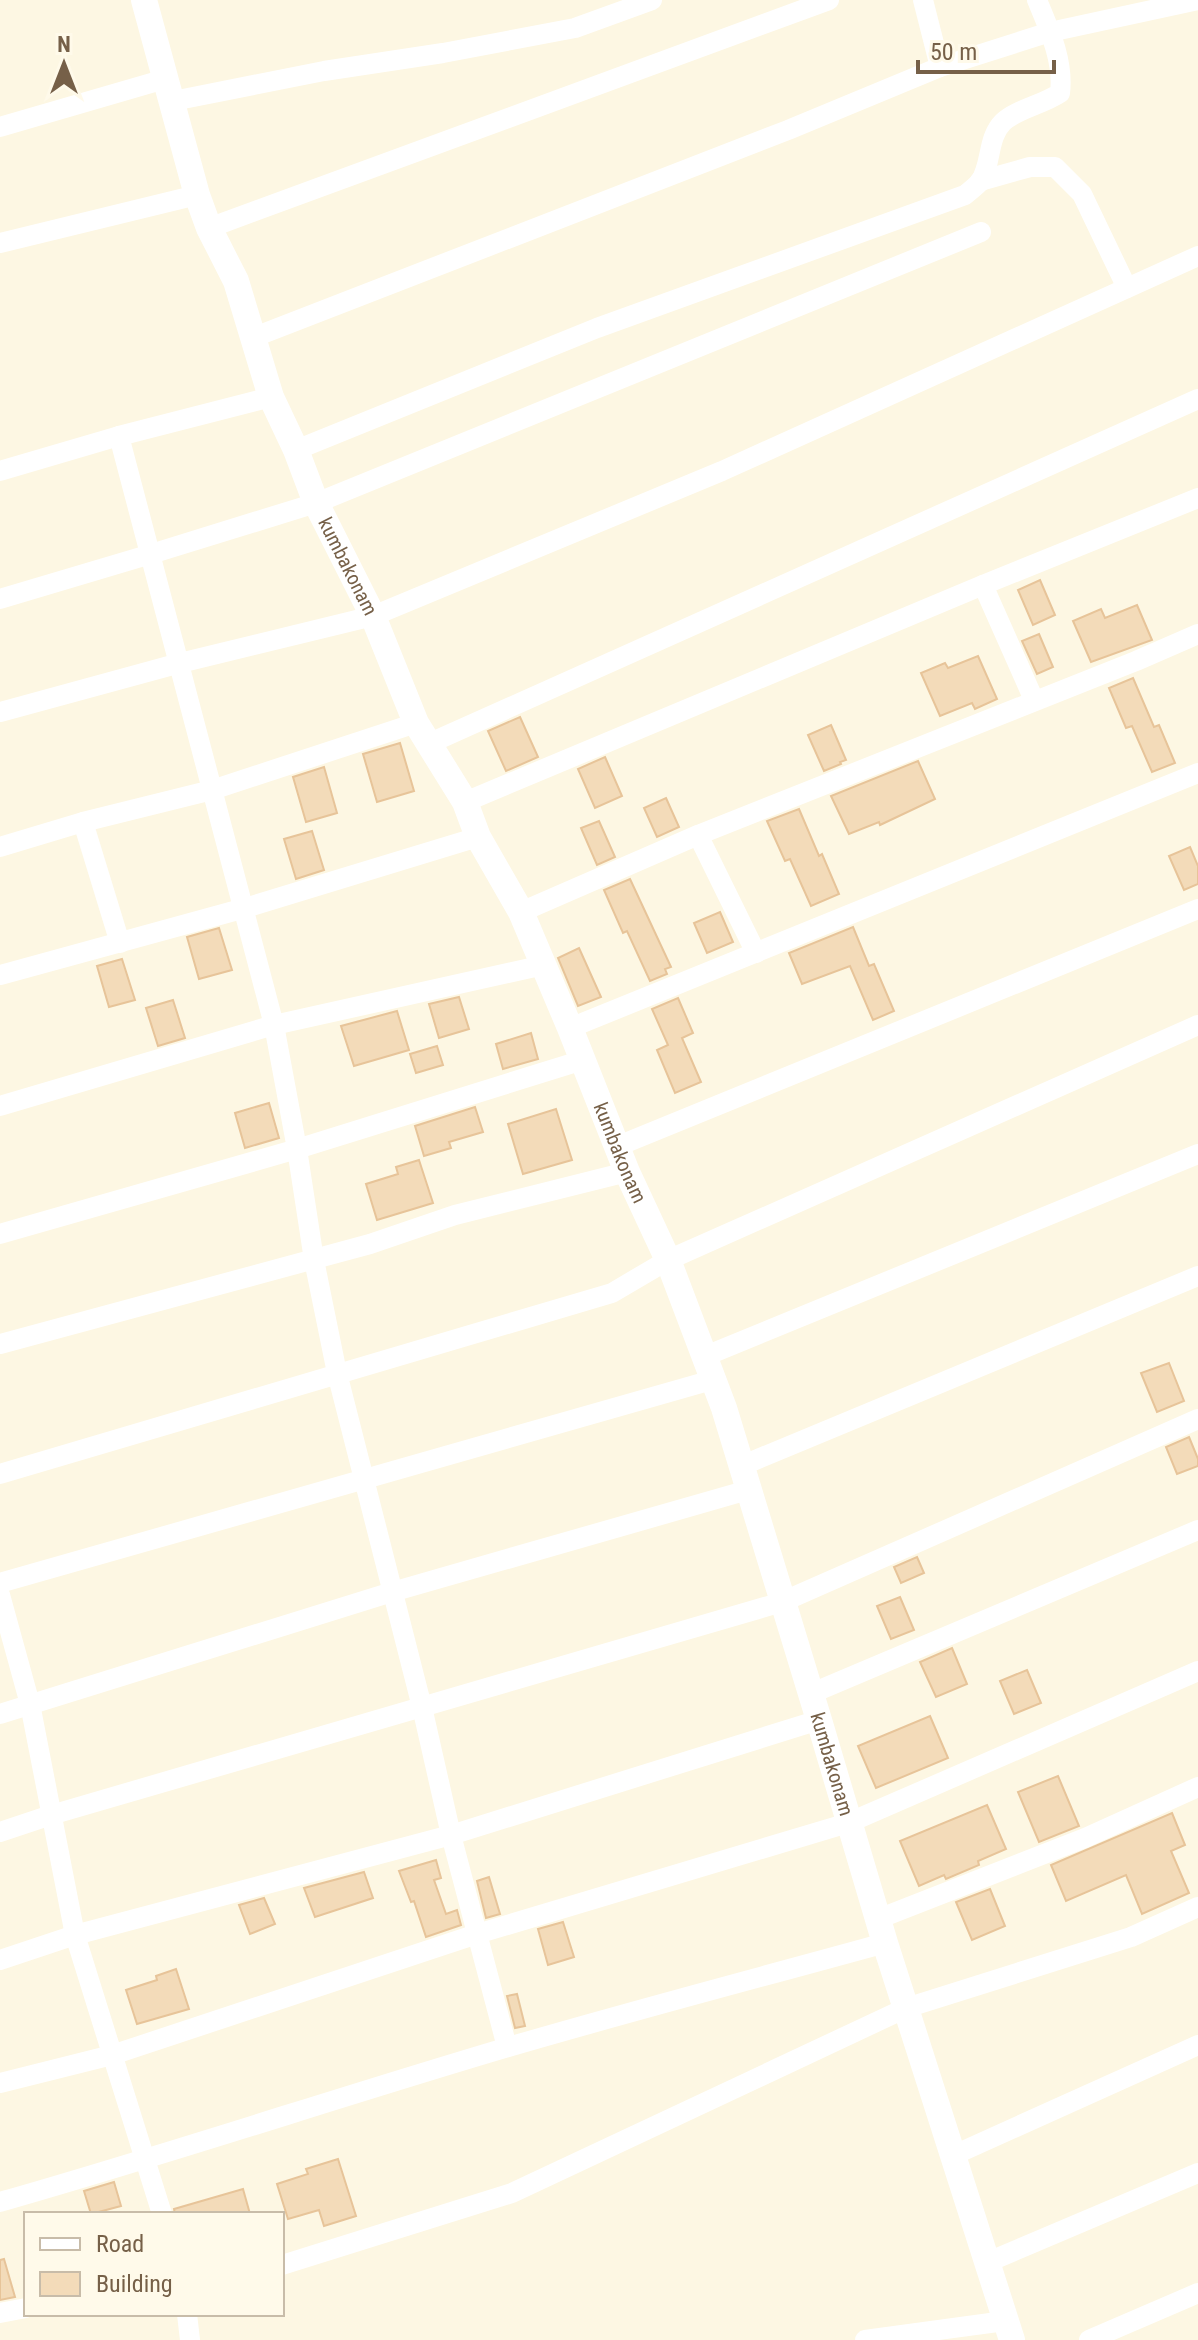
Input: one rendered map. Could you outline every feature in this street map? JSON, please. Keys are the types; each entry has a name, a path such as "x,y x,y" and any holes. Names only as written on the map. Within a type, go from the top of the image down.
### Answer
{"street":[{"name":"kumbakonam","path":"144,0 197,195 209,228 236,281 271,397 316,503 373,616 422,734 465,802 478,837 521,912 627,1172 668,1260 724,1408 848,1823 1009,2330"},
{"path":"0,127 169,90 443,53 575,28 652,0"},
{"path":"209,228 829,0"},
{"path":"923,0 940,67"},
{"path":"296,450 597,328 965,195 980,181 1001,124 1015,113 1046,102 1060,93 1062,77 1050,32 1037,0"},
{"path":"252,338 788,130 940,67 1050,32 1198,0"},
{"path":"980,181 1030,167 1055,167 1082,194 1127,288"},
{"path":"0,243 197,195"},
{"path":"0,599 316,503 981,232"},
{"path":"0,712 180,663 373,616 722,471 1198,256"},
{"path":"0,471 119,436 271,397"},
{"path":"0,847 83,822 422,734 1198,399"},
{"path":"119,436 274,1025 314,1260 337,1373 422,1707 451,1835 507,2047"},
{"path":"465,802 1198,498"},
{"path":"983,585 1034,700"},
{"path":"521,912 698,835 1198,634"},
{"path":"570,1028 1198,773"},
{"path":"83,822 120,943"},
{"path":"698,835 756,953"},
{"path":"0,975 245,908 478,837"},
{"path":"618,1146 1198,909"},
{"path":"0,1106 274,1025 544,965"},
{"path":"0,1474 612,1293 668,1260 1198,1025"},
{"path":"0,1234 297,1149 583,1060"},
{"path":"0,1583 365,1478 708,1369 1198,1154"},
{"path":"0,1344 314,1260 455,1215 627,1172"},
{"path":"0,1714 745,1478 1198,1276"},
{"path":"0,1832 782,1602 1198,1419"},
{"path":"810,1694 1198,1530"},
{"path":"0,1595 30,1704 75,1935 161,2212"},
{"path":"0,2083 112,2055 477,1934 848,1823 1198,1671"},
{"path":"0,1960 75,1935 451,1835 819,1720"},
{"path":"0,2202 147,2160 234,2130 882,1931 1198,1787"},
{"path":"284,2264 512,2193 906,2008 1131,1937 1198,1907"},
{"path":"954,2155 1198,2045"},
{"path":"988,2262 1198,2173"},
{"path":"1089,2340 1198,2293"},
{"path":"0,2313 24,2308"},
{"path":"187,2316 190,2340"},
{"path":"865,2340 1009,2330"}],"building":[{"path":"1040,580 1055,615 1033,625 1018,590"},
{"path":"1137,605 1152,640 1091,662 1073,621 1101,609 1105,618"},
{"path":"1039,634 1053,667 1037,674 1022,641"},
{"path":"978,656 997,699 975,709 972,703 940,716 921,673 945,663 948,668"},
{"path":"1133,678 1154,727 1159,725 1175,763 1152,772 1132,726 1126,728 1109,688"},
{"path":"520,717 538,757 506,771 488,731"},
{"path":"831,725 846,760 824,771 808,735"},
{"path":"400,743 414,791 377,802 363,754"},
{"path":"605,757 622,796 595,808 578,769"},
{"path":"918,761 935,799 880,825 879,822 849,834 831,796"},
{"path":"324,767 337,813 306,822 293,777"},
{"path":"666,798 679,827 657,837 644,808"},
{"path":"799,809 839,894 811,906 790,859 785,861 767,821"},
{"path":"599,821 615,857 597,865 581,828"},
{"path":"312,831 324,870 296,879 284,839"},
{"path":"1190,847 1198,866 1198,884 1184,890 1169,856"},
{"path":"630,879 671,967 665,969 667,974 650,981 627,931 623,933 604,890"},
{"path":"720,912 733,942 707,953 694,923"},
{"path":"853,927 869,966 874,964 894,1011 873,1020 850,966 802,984 789,953"},
{"path":"219,928 232,970 199,979 187,937"},
{"path":"579,948 601,997 578,1006 558,958"},
{"path":"122,959 135,1000 109,1007 97,966"},
{"path":"459,997 469,1029 439,1038 429,1004"},
{"path":"678,998 693,1033 682,1038 701,1082 675,1093 657,1050 668,1045 652,1009"},
{"path":"173,1000 185,1038 158,1046 146,1008"},
{"path":"397,1011 409,1050 354,1066 341,1026"},
{"path":"531,1033 538,1059 503,1069 496,1044"},
{"path":"437,1046 443,1065 416,1073 410,1054"},
{"path":"269,1103 279,1138 245,1148 235,1113"},
{"path":"475,1107 483,1132 449,1142 451,1148 424,1156 415,1126"},
{"path":"556,1109 572,1160 523,1174 508,1124"},
{"path":"419,1160 433,1203 377,1220 366,1184 398,1174 396,1167"},
{"path":"1169,1363 1184,1401 1157,1412 1141,1373"},
{"path":"1189,1437 1198,1466 1177,1474 1166,1447"},
{"path":"917,1557 924,1573 901,1583 894,1567"},
{"path":"900,1597 914,1630 891,1639 877,1606"},
{"path":"952,1648 967,1684 936,1697 920,1662"},
{"path":"1027,1670 1041,1703 1014,1714 1000,1681"},
{"path":"930,1716 948,1758 876,1788 858,1746"},
{"path":"1058,1776 1079,1826 1039,1842 1018,1792"},
{"path":"987,1805 1006,1849 978,1861 979,1865 919,1886 900,1841"},
{"path":"1172,1813 1185,1845 1171,1851 1189,1893 1142,1914 1126,1875 1066,1901 1051,1865"},
{"path":"436,1860 441,1878 434,1880 446,1914 457,1910 461,1925 426,1937 414,1901 411,1902 399,1871"},
{"path":"364,1872 373,1898 315,1917 304,1888"},
{"path":"489,1877 500,1914 486,1918 477,1881"},
{"path":"990,1889 1005,1926 972,1940 956,1902"},
{"path":"264,1898 275,1924 250,1934 239,1905"},
{"path":"563,1922 574,1957 548,1965 538,1929"},
{"path":"176,1969 189,2009 137,2024 126,1990 157,1980 156,1976"},
{"path":"517,1994 525,2026 515,2028 507,1996"},
{"path":"338,2159 356,2216 324,2226 319,2210 288,2219 277,2184 308,2174 306,2169"},
{"path":"114,2182 121,2206 90,2212 84,2191"},
{"path":"243,2189 249,2212 175,2212 174,2209"},
{"path":"4,2259 15,2297 0,2300 0,2260"}]}
